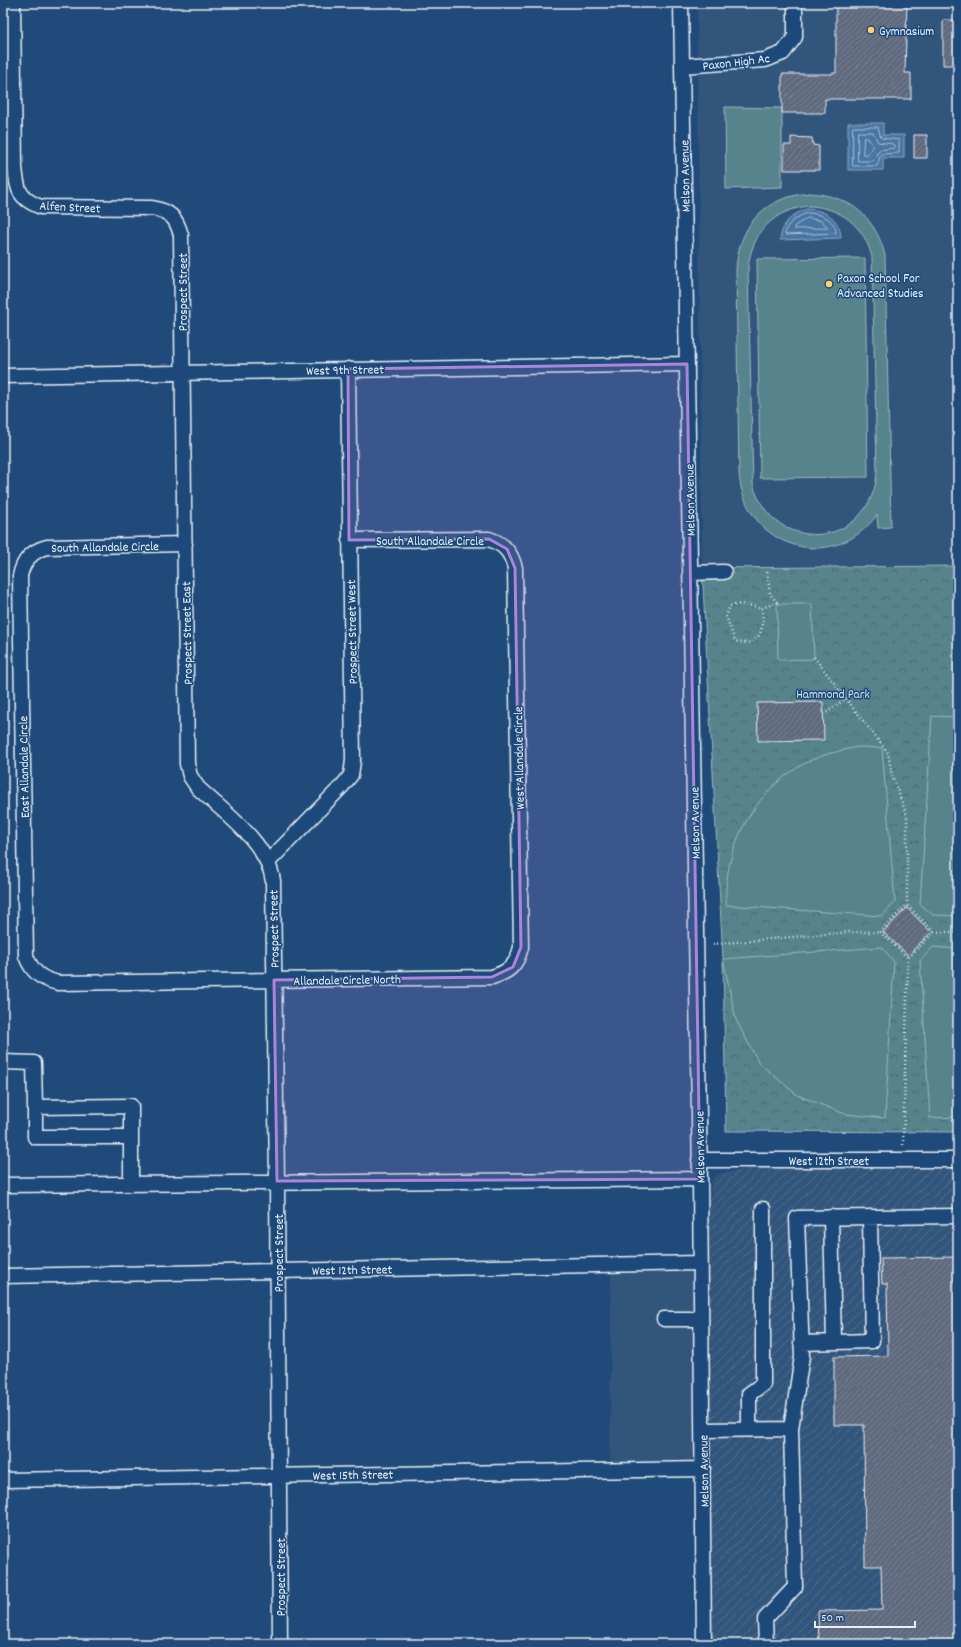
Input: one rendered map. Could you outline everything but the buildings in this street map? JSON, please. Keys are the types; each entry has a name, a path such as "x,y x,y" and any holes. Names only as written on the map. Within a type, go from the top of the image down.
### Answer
{"street":[{"name":"Alfen Street","path":"13,3 15,167 17,187 22,196 31,203 41,207 151,208 162,210 170,215"},
{"name":"Melson Avenue","path":"681,3 700,1179 704,1644"},
{"name":"Paxon High Ac","path":"682,66 765,60 783,53 795,37 795,3"},
{"name":"Prospect Street","path":"170,215 177,222 181,235 182,372"},
{"name":"West 9th Street","path":"3,376 687,364"},
{"name":"Prospect Street West","path":"268,862 343,785 350,775 353,761 348,369"},
{"name":"Prospect Street East","path":"182,372 187,764 190,776 198,788 249,836 268,862"},
{"name":"South Allandale Circle","path":"349,540 489,539 500,543 507,549"},
{"name":"South Allandale Circle","path":"28,557 36,550 47,547 185,544"},
{"name":"West Allandale Circle","path":"507,549 515,568 522,947 519,957 513,967"},
{"name":"East Allandale Circle","path":"28,557 22,565 20,576 26,956 30,967 38,975"},
{"path":"690,573 724,572"},
{"name":"Prospect Street","path":"268,862 273,881 278,1271 280,1644"},
{"name":"Allandale Circle North","path":"38,975 47,981 58,983 492,977 503,974 513,967"},
{"path":"3,1062 34,1062 35,1137 130,1137"},
{"path":"35,1107 131,1106 131,1183"},
{"name":"West 12th Street","path":"699,1160 958,1160"},
{"path":"3,1185 277,1181 700,1179"},
{"path":"749,1429 749,1394 763,1384 763,1209"},
{"path":"766,1644 765,1619 795,1587 791,1429 802,1356 797,1218 958,1216"},
{"path":"831,1217 834,1342"},
{"path":"801,1343 872,1341 870,1217"},
{"name":"West 12th Street","path":"3,1276 700,1263"},
{"path":"664,1320 701,1319"},
{"path":"702,1430 791,1429"},
{"name":"West 15th Street","path":"3,1480 703,1469"}],"path":[{"path":"762,608 762,629 756,640 747,643 735,641 726,616 730,606 741,604 762,608 778,603 770,594 768,572"},
{"path":"814,657 888,753 892,776 907,815 907,906 880,932"},
{"path":"823,712 826,713 846,698"},
{"path":"907,906 934,932 958,932"},
{"path":"713,944 849,932 880,932 908,958"},
{"path":"903,1145 908,958 934,932"}],"highlighted area":[{"path":"687,364 700,1179 277,1181 274,980 492,977 513,967 521,947 515,568 507,549 489,539 349,540 348,369"}],"shaded area":[{"name":"Paxon School For Advanced Studies","path":"697,3 958,3 958,566 702,568"},
{"path":"958,1167 958,1644 712,1644 707,1259 711,1181 718,1174 755,1168"},
{"path":"695,1271 694,1461 610,1462 611,1273"}],"green space":[{"path":"725,107 782,108 782,187 726,189"},
{"path":"810,193 824,195 837,198 859,210 875,229 881,241 885,255 891,527 878,528 877,515 859,534 838,544 816,548 794,545 774,535 757,520 745,499 739,474 736,269 738,253 742,239 749,226 757,216 780,200","holes":["810,206 832,210 850,221 863,236 872,257 877,472 871,498 858,517 841,529 821,534 800,533 780,524 764,508 753,484 748,269 750,256 759,234 775,218 797,208"]},
{"path":"865,258 868,477 760,478 757,259"},
{"name":"Hammond Park","path":"958,566 958,1132 726,1131 723,959 702,568"},
{"path":"777,604 812,604 814,659 778,660"},
{"path":"932,716 958,717 958,916 933,915 920,904"},
{"path":"858,747 882,748 895,902 882,916 726,905 726,884 735,844 744,825 768,792 783,778 807,762 828,754"},
{"path":"882,947 894,962 885,1118 845,1114 797,1095 759,1063 736,1020 723,959"},
{"path":"933,947 958,949 958,1117 930,1118 920,961"}],"water":[{"path":"848,123 883,123 883,135 904,135 904,158 883,158 883,170 848,170"},
{"path":"806,209 819,211 830,216 838,225 841,238 780,240 785,224 788,220"}],"place":[{"name":"Gymnasium","path":"871,30"},
{"name":"Paxon School For Advanced Studies","path":"829,284"}]}
